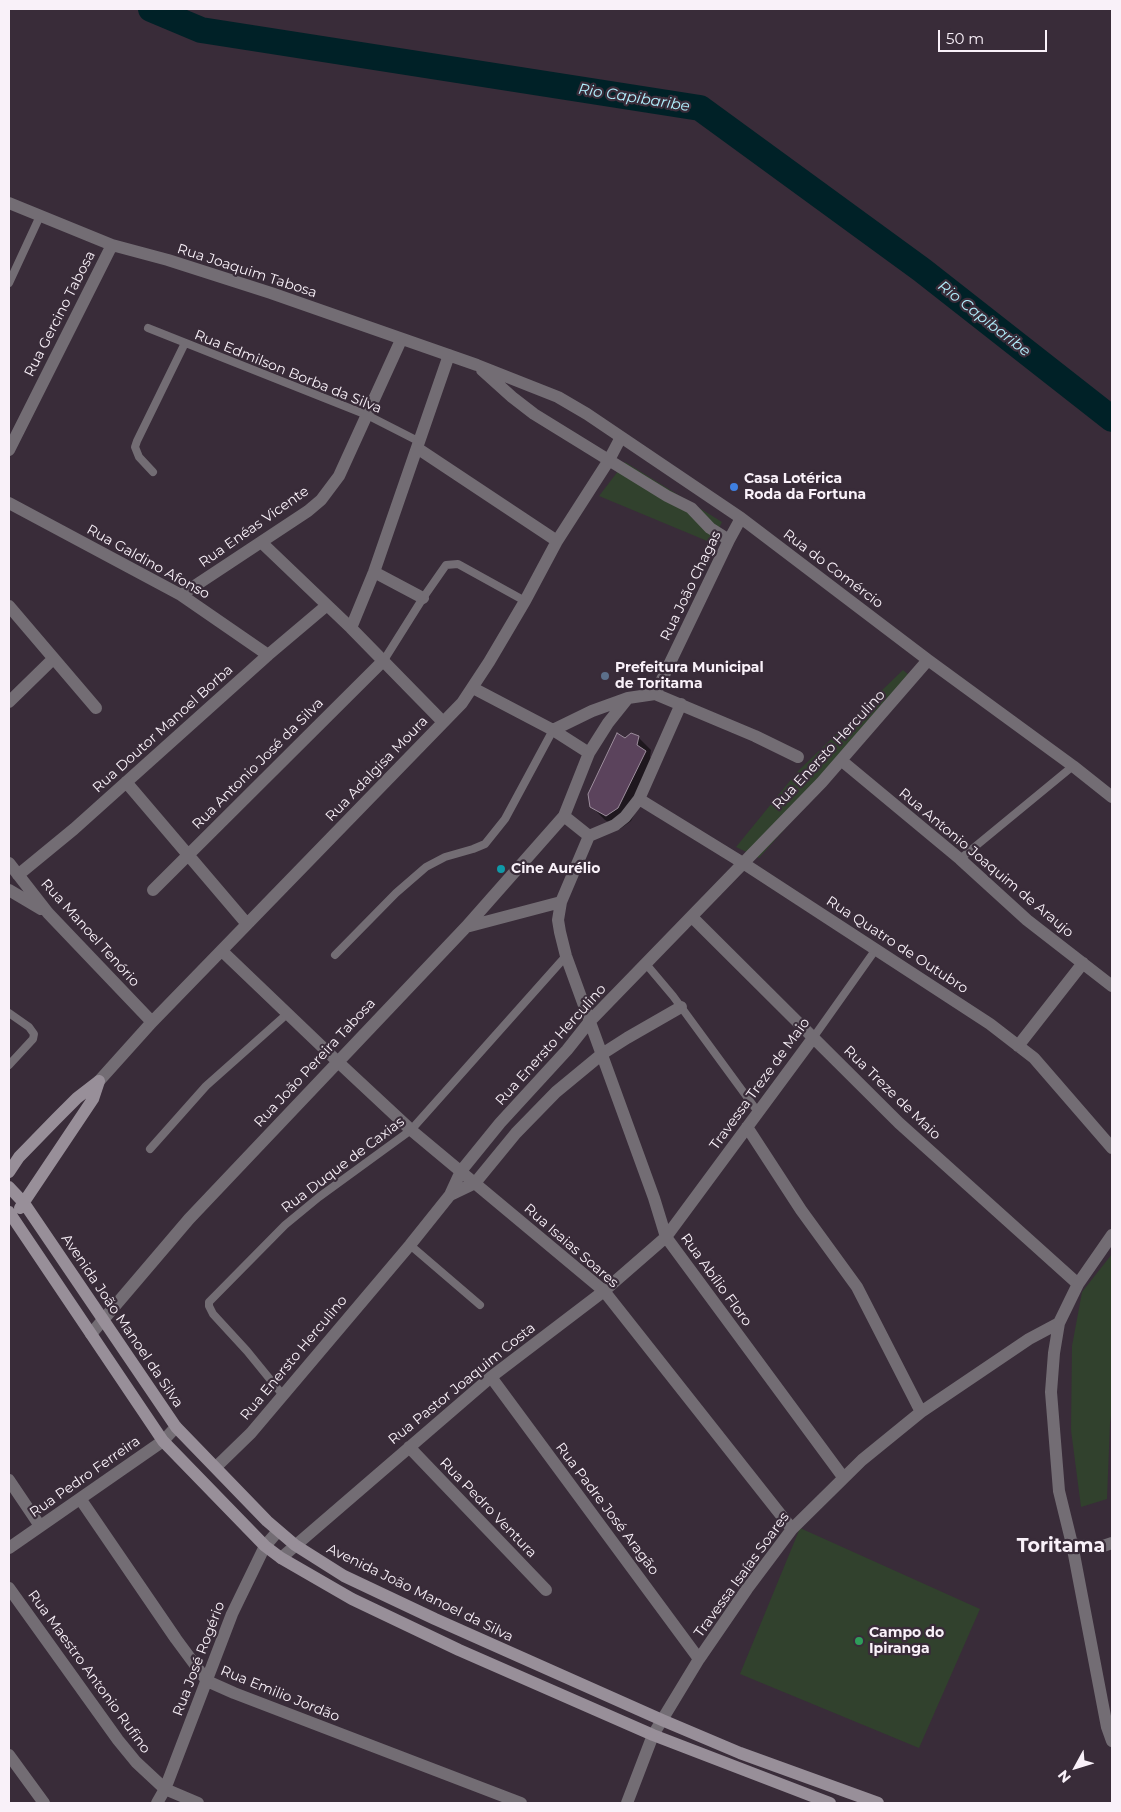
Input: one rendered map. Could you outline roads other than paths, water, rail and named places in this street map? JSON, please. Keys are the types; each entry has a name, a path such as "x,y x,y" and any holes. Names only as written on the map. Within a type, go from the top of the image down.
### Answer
{"street":[{"name":"Rua Joaquim Tabosa","path":"9,203 112,245 168,260 271,293 525,383"},
{"name":"Rua Gercino Tabosa","path":"9,450 112,245"},
{"name":"Rua Enéas Vicente","path":"181,595 308,511 330,489 339,476 401,340"},
{"path":"352,628 374,572 450,355"},
{"name":"Rua Joaquim Tabosa","path":"477,365 534,414 609,460"},
{"name":"Rua do Comércio","path":"525,383 573,406 741,518 1112,797"},
{"name":"Rua Adalgisa Moura","path":"99,1081 152,1022 474,688 525,601 557,541 609,460 621,437"},
{"path":"418,444 557,541"},
{"path":"609,460 667,496 691,508 710,528 729,540"},
{"name":"Rua Galdino Afonso","path":"9,503 181,595 268,655"},
{"name":"Rua João Chagas","path":"655,694 741,518"},
{"path":"261,542 326,606 352,628 443,722"},
{"path":"374,572 423,598"},
{"path":"9,606 96,708"},
{"name":"Rua Doutor Manoel Borba","path":"18,875 326,606"},
{"path":"9,702 53,659"},
{"name":"Rua Antonio José da Silva","path":"153,890 384,660"},
{"name":"Rua Enersto Herculino","path":"216,1467 251,1433 282,1394 410,1245 450,1195 462,1171 500,1123 567,1050 590,1021 842,760 928,660"},
{"path":"474,688 552,730 589,753"},
{"path":"552,730 592,711 628,698 655,694 755,736 798,757"},
{"path":"628,698 608,723 589,753 564,816 588,836 615,825 625,817 639,799 680,704"},
{"name":"Rua Antonio Joaquim de Araujo","path":"842,760 960,859 1027,920 1112,986"},
{"path":"126,782 247,924"},
{"name":"Rua Quatro de Outubro","path":"639,799 876,948 990,1024 1034,1058 1112,1148"},
{"name":"Rua João Pereira Tabosa","path":"91,1334 189,1219 466,927 564,816"},
{"name":"Rua Abílio Floro","path":"588,836 561,902 558,920 560,932 566,956 654,1198 666,1238 843,1477"},
{"name":"Rua Manoel Tenório","path":"9,863 48,913 152,1022"},
{"path":"9,890 48,913"},
{"path":"466,927 561,902"},
{"name":"Rua Treze de Maio","path":"692,917 899,1123 1078,1284"},
{"name":"Rua Isaias Soares","path":"222,951 411,1130 604,1291 792,1529"},
{"path":"1018,1046 1083,963"},
{"path":"450,1195 474,1183 516,1133 556,1092 602,1054 681,1007"},
{"name":"Travessa Treze de Maio","path":"666,1238 812,1038"},
{"path":"9,1172 19,1157 46,1129 77,1098 99,1081"},
{"path":"99,1081 89,1104 24,1203 10,1219 91,1334 162,1442 265,1546 281,1558 352,1599 459,1650 653,1735 830,1803"},
{"path":"747,1128 801,1210 857,1287 921,1412"},
{"name":"Avenida João Manoel da Silva","path":"9,1187 24,1203 176,1428 295,1546 344,1576 662,1720 740,1752 878,1803"},
{"path":"1112,1235 1078,1284 1058,1323 1051,1392 1059,1491 1072,1544 1106,1727 1112,1741"},
{"name":"Rua Pastor Joaquim Costa","path":"281,1558 491,1378 604,1291 666,1238"},
{"name":"Travessa Isaías Soares","path":"627,1803 653,1735 662,1720 699,1659 747,1589 792,1529 843,1477 921,1412 1029,1339 1058,1323"},
{"name":"Rua Padre José Aragão","path":"491,1378 699,1659"},
{"name":"Rua Pedro Ferreira","path":"9,1548 81,1500 162,1442 176,1428"},
{"name":"Rua Pedro Ventura","path":"409,1447 546,1590"},
{"path":"9,1480 40,1526"},
{"name":"Rua Emilio Jordão","path":"81,1500 207,1681 521,1803"},
{"name":"Rua José Rogério","path":"157,1803 232,1614 265,1546 278,1531"},
{"path":"1072,1544 1103,1546 1112,1543"},
{"name":"Rua Maestro Antonio Rufino","path":"9,1588 118,1740 136,1762 164,1789 198,1803"},
{"path":"736,1766 740,1752"},
{"path":"9,1755 44,1803"}],"lane":[{"path":"9,282 40,216"},
{"name":"Rua Edmilson Borba da Silva","path":"148,328 367,415 418,444"},
{"path":"153,472 142,462 136,451 136,441 185,343"},
{"path":"384,660 446,565 458,564 525,601"},
{"path":"335,954 416,874 435,861 485,844 505,819 552,730"},
{"path":"960,859 1073,766"},
{"name":"Travessa Treze de Maio","path":"812,1038 876,948"},
{"name":"Rua Duque de Caxias","path":"282,1394 247,1350 213,1314 209,1302 285,1225 319,1197 411,1130 566,956"},
{"path":"646,964 681,1007 758,1112"},
{"path":"9,1013 29,1027 34,1034 33,1039 9,1065"},
{"path":"150,1149 206,1086 287,1014"},
{"path":"410,1245 480,1305"}],"waterway":[{"name":"Rio Capibaribe","path":"151,9 201,30 700,108 922,270 1112,419"}],"place":[{"name":"Casa Lotérica Roda da Fortuna","path":"734,487"},
{"name":"Prefeitura Municipal de Toritama","path":"605,676"},
{"name":"Cine Aurélio","path":"501,869"},
{"name":"Campo do Ipiranga","path":"859,1641"}],"district":[{"name":"Toritama","path":"1061,1546"}]}
